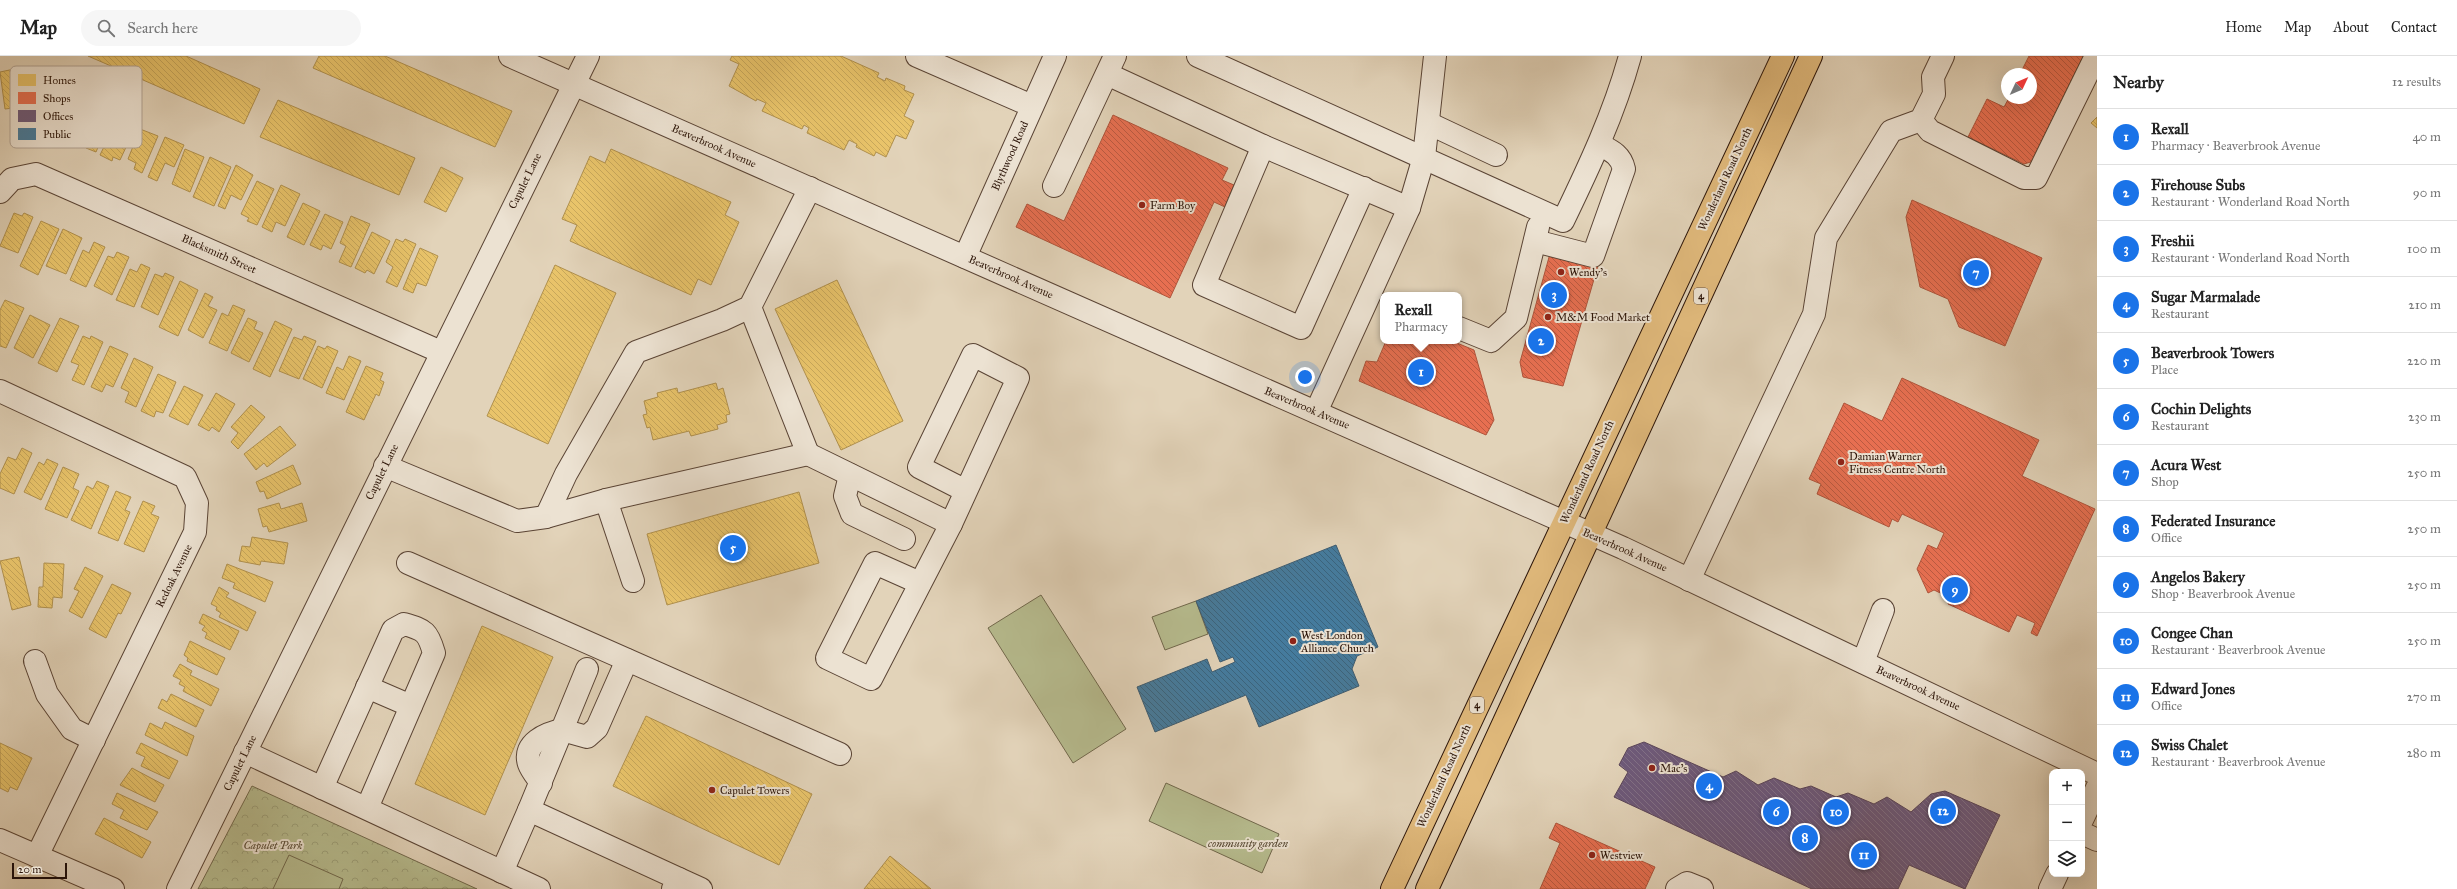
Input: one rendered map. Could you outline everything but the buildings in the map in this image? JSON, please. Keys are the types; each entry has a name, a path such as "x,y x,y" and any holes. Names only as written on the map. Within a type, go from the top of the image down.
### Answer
{"main road":[{"name":"Wonderland Road North","path":"1392,889 1783,56"},
{"name":"4","path":"1427,889 1811,56"}],"street":[{"name":"Beaverbrook Avenue","path":"510,56 1623,548 2097,774"},
{"name":"Capulet Lane","path":"178,889 384,466 588,56"},
{"path":"917,56 1032,106"},
{"name":"Blythwood Road","path":"965,257 1054,56"},
{"path":"1198,56 1424,157 1542,213 1563,221 1600,145 1618,98 1630,56"},
{"path":"1316,412 1377,295 1409,208 1424,157 1435,56"},
{"path":"1689,580 1814,314 1826,238 1891,131 1921,120 1934,94 1932,76 1943,56"},
{"path":"1921,120 1930,131 2024,178 2036,178 2096,56"},
{"path":"1054,186 1111,65 1263,146 1409,208"},
{"path":"1428,123 1496,155"},
{"path":"1535,241 1593,256 1624,169 1622,160 1617,154 1600,145"},
{"path":"1263,146 1204,285 1301,328 1364,188"},
{"name":"Blacksmith Street","path":"0,192 12,178 36,174 441,352"},
{"path":"546,517 566,474 636,352 722,320 750,306 810,188"},
{"path":"1462,329 1491,341 1516,318 1542,213"},
{"path":"750,306 808,454"},
{"path":"920,582 875,563 828,658 871,678 951,524 1018,378 973,354 919,467 966,490"},
{"name":"Redoak Avenue","path":"0,391 185,477 197,503 195,532 37,856"},
{"path":"384,466 517,521 546,517 606,500 808,454 951,524"},
{"path":"850,475 845,496 852,514 904,539"},
{"path":"606,500 633,581"},
{"path":"408,563 840,754"},
{"path":"1863,662 1883,610"},
{"path":"322,788 393,630 404,624 421,629 430,638 434,653 367,808"},
{"path":"562,730 587,738 597,728 627,660"},
{"path":"35,661 47,694 72,729 94,740"},
{"path":"502,872 587,669"},
{"path":"367,687 411,706"},
{"path":"245,752 539,889"},
{"path":"2085,814 2097,788"},
{"path":"529,810 676,884 702,889"},
{"path":"2085,834 2097,840"},
{"path":"0,840 113,889"},
{"path":"2050,889 2056,877"},
{"path":"1677,889 1687,884 1702,889"}],"green space":[{"path":"1041,595 1126,729 1073,763 988,628"},
{"path":"1196,601 1208,634 1165,650 1152,617"},
{"name":"community garden","path":"1166,783 1279,834 1262,873 1149,821"},
{"name":"Capulet Park","path":"252,786 477,889 198,889"},
{"path":"289,855 343,879 339,889 273,889"}],"place":[{"name":"Farm Boy","path":"1142,205"},
{"name":"Wendy's","path":"1561,272"},
{"name":"Acura West","path":"1976,273"},
{"name":"Freshii","path":"1554,295"},
{"name":"M&M Food Market","path":"1548,317"},
{"name":"Firehouse Subs","path":"1541,341"},
{"name":"Rexall","path":"1421,372"},
{"name":"Damian Warner Fitness Centre North","path":"1841,462"},
{"name":"Beaverbrook Towers","path":"733,548"},
{"name":"Angelos Bakery","path":"1955,590"},
{"name":"West London Alliance Church","path":"1293,641"},
{"name":"Mac's","path":"1652,768"},
{"name":"Sugar Marmalade","path":"1709,786"},
{"name":"Capulet Towers","path":"712,790"},
{"name":"Swiss Chalet","path":"1943,811"},
{"name":"Cochin Delights","path":"1776,812"},
{"name":"Congee Chan","path":"1836,812"},
{"name":"Federated Insurance","path":"1805,838"},
{"name":"Westview","path":"1592,855"},
{"name":"Edward Jones","path":"1864,855"}]}
